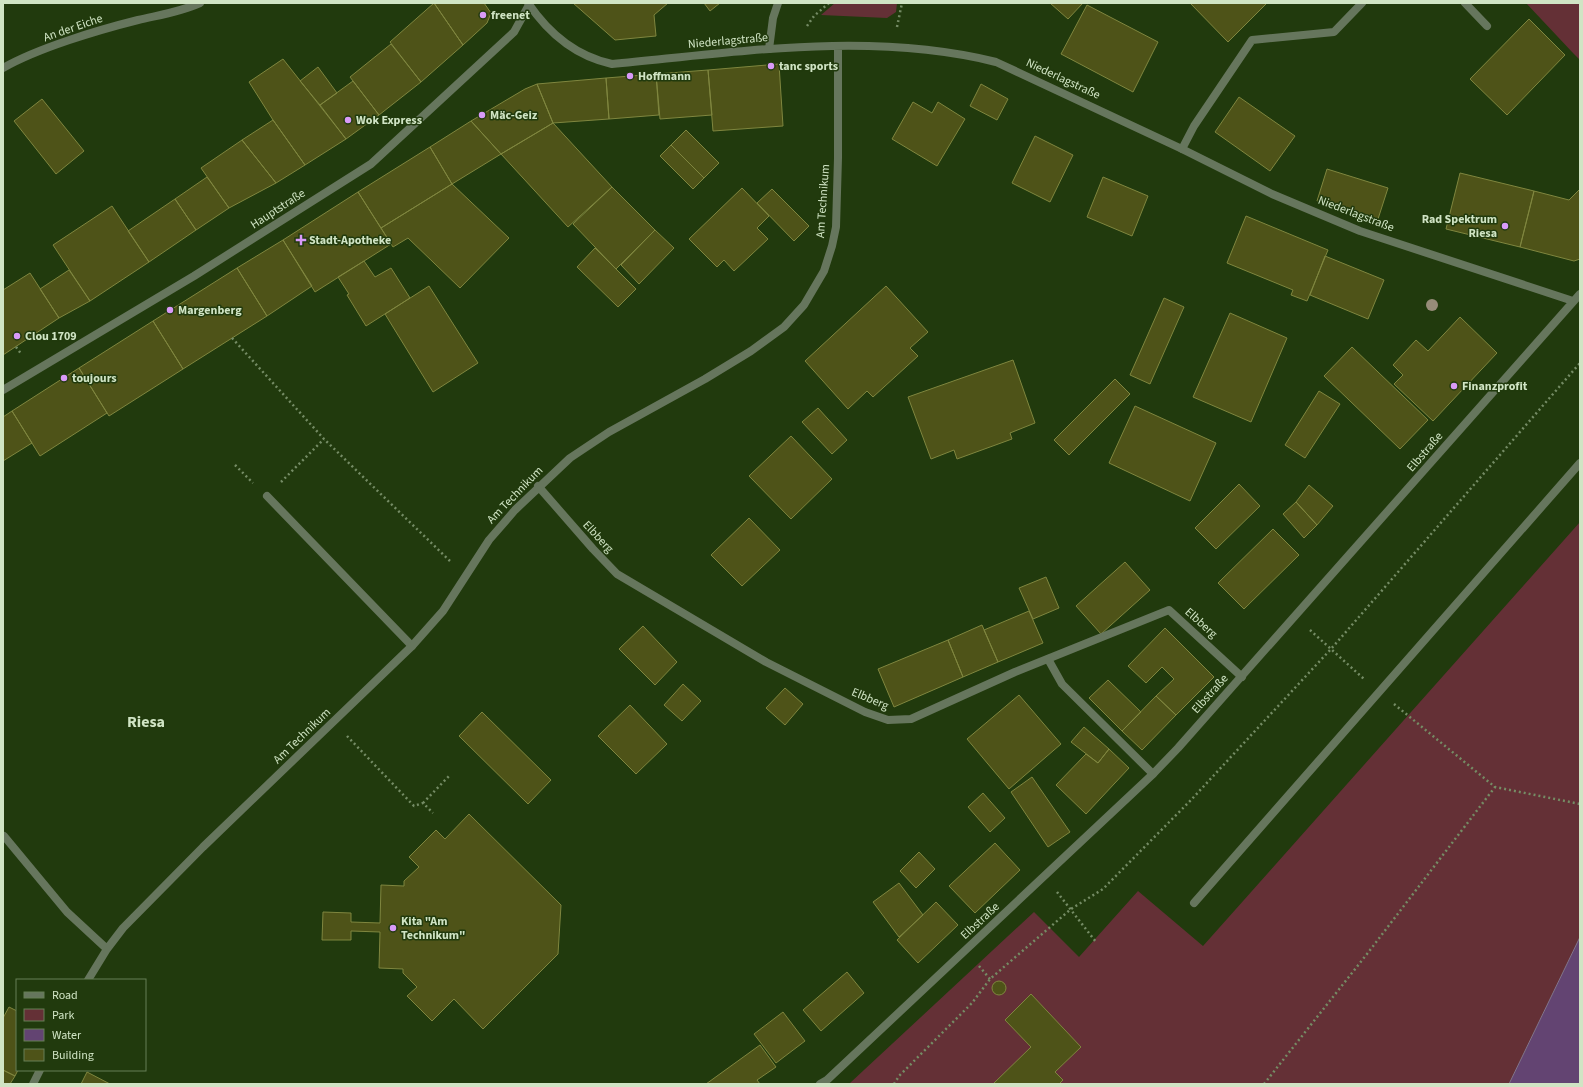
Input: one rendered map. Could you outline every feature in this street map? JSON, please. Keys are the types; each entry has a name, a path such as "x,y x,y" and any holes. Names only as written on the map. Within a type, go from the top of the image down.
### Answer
{"street":[{"name":"An der Eiche","path":"3,68 55,46 137,20 185,10 200,3"},
{"path":"769,49 773,18 778,3"},
{"path":"1182,149 1194,126 1252,40 1334,32 1362,3"},
{"path":"1465,3 1487,26"},
{"name":"Niederlagstraße","path":"529,4 554,35 566,44 594,60 612,64 769,49 838,46 894,48 965,55 996,62 1182,149 1272,194 1360,231 1577,303"},
{"name":"Hauptstraße","path":"3,390 194,276 371,164 514,32 529,4"},
{"name":"Am Technikum","path":"89,979 106,949 123,928 203,847 334,723 412,646 443,611 489,540 538,486 570,458 609,432 705,379 751,351 784,326 804,305 824,271 836,227 838,46"},
{"name":"Elbstraße","path":"826,1083 1153,774 1242,677 1577,303 1580,294"},
{"path":"1194,903 1580,463"},
{"name":"Elbberg","path":"538,486 617,574 766,662 865,712 888,720 911,719 1048,659 1169,610 1242,677"},
{"path":"267,496 412,646"},
{"path":"1048,659 1062,684 1153,774"},
{"path":"4,836 67,912 106,949"},
{"path":"33,1084 40,1071"}],"path":[{"path":"792,48 814,16 829,3"},
{"path":"232,338 324,439 466,574"},
{"path":"894,1084 899,1076 972,1003 990,979 1071,909 1103,889 1191,800 1331,649 1580,363"},
{"path":"235,465 267,496 324,439"},
{"path":"1295,617 1379,692 1494,787 1580,804"},
{"path":"334,723 414,806 423,803 450,775"},
{"path":"1264,1084 1367,954 1494,787"},
{"path":"423,803 433,813"},
{"path":"1045,876 1096,942"}],"green space":[{"path":"835,3 897,3 896,12 887,18 821,15"},
{"path":"1526,3 1580,3 1580,60 1573,53"},
{"path":"1580,522 1580,937 1509,1084 850,1083 1034,912 1079,957 1138,891 1203,946"}],"water":[{"path":"1580,937 1580,1084 1509,1084"}],"building":[{"path":"434,3 484,3 491,13 487,23 463,45"},
{"path":"434,3 463,45 421,82 390,42"},
{"path":"573,3 668,3 654,15 656,36 615,40"},
{"path":"704,3 720,3 710,11"},
{"path":"1050,3 1083,3 1068,19"},
{"path":"1190,3 1267,3 1228,42"},
{"path":"1087,5 1158,42 1133,92 1061,54"},
{"path":"1529,19 1565,55 1507,115 1470,79"},
{"path":"391,44 421,82 379,115 350,77"},
{"path":"283,59 346,139 305,165 273,120 249,82"},
{"path":"779,64 783,126 713,131 708,70"},
{"path":"318,67 337,93 320,105 300,81"},
{"path":"708,70 712,115 660,119 656,74"},
{"path":"656,74 659,115 609,119 606,78"},
{"path":"606,78 609,119 553,123 537,84"},
{"path":"353,81 379,115 346,139 320,105"},
{"path":"537,84 553,123 501,154 471,121 525,89"},
{"path":"981,84 1008,99 997,120 970,106"},
{"path":"1239,97 1295,136 1270,171 1215,132"},
{"path":"42,99 84,151 56,174 14,121"},
{"path":"913,102 932,113 938,102 965,119 937,166 892,139"},
{"path":"273,120 305,165 276,183 242,140"},
{"path":"471,121 501,154 452,184 430,147"},
{"path":"553,123 612,187 568,227 501,154"},
{"path":"686,130 719,163 704,178 671,145"},
{"path":"1035,136 1073,155 1050,202 1012,183"},
{"path":"242,140 276,183 229,208 201,168"},
{"path":"671,145 704,178 693,189 660,156"},
{"path":"430,147 452,184 381,228 358,192"},
{"path":"1327,169 1388,188 1378,219 1317,201"},
{"path":"1460,173 1534,191 1520,247 1446,229"},
{"path":"207,177 229,208 196,230 175,199"},
{"path":"1103,177 1148,196 1132,236 1087,217"},
{"path":"452,184 509,238 460,288 408,238 393,247 381,228"},
{"path":"612,187 655,230 616,269 573,224"},
{"path":"742,188 769,216 757,228 768,239 734,271 724,260 717,267 689,239"},
{"path":"772,189 809,226 794,241 757,203"},
{"path":"1580,189 1580,259 1574,261 1520,247 1534,191 1569,200"},
{"path":"358,192 391,244 315,292 283,240"},
{"path":"175,199 196,230 149,262 128,231"},
{"path":"112,206 149,262 90,301 53,245"},
{"path":"1246,216 1328,250 1307,301 1291,295 1293,290 1227,263"},
{"path":"655,230 674,248 639,284 621,265"},
{"path":"283,240 312,286 267,316 237,268"},
{"path":"595,248 636,289 618,307 577,267"},
{"path":"1325,256 1384,280 1368,319 1310,295"},
{"path":"364,261 375,277 391,268 410,298 366,326 338,277"},
{"path":"237,268 267,316 183,369 153,321"},
{"path":"69,270 90,301 59,318 40,289"},
{"path":"30,273 59,318 3,355 3,290"},
{"path":"429,286 478,363 433,392 385,314"},
{"path":"886,286 928,332 910,348 918,356 873,397 867,391 848,409 805,361"},
{"path":"1164,298 1184,307 1150,384 1130,375"},
{"path":"1230,313 1287,338 1251,422 1193,397"},
{"path":"1460,317 1497,353 1433,421 1394,384 1403,375 1393,365 1416,340 1428,351"},
{"path":"153,321 183,369 109,416 79,368"},
{"path":"1352,347 1428,420 1400,449 1324,376"},
{"path":"1013,360 1035,423 1010,433 1012,439 957,459 954,450 931,459 908,397"},
{"path":"79,368 107,413 40,456 12,411"},
{"path":"1115,379 1130,394 1069,455 1054,440"},
{"path":"1319,391 1340,404 1305,458 1285,445"},
{"path":"1135,406 1216,443 1190,501 1109,463"},
{"path":"818,408 847,440 832,454 802,422"},
{"path":"12,411 32,443 3,461 3,417"},
{"path":"791,436 832,479 791,519 749,476"},
{"path":"1239,484 1260,506 1216,549 1195,528"},
{"path":"1309,485 1333,506 1317,525 1296,502"},
{"path":"1296,502 1317,525 1304,538 1283,514"},
{"path":"749,518 780,550 742,586 711,555"},
{"path":"1273,529 1299,555 1244,609 1218,583"},
{"path":"1125,562 1150,590 1101,634 1076,606"},
{"path":"1046,577 1059,608 1033,619 1019,588"},
{"path":"1029,611 1043,643 998,662 984,630"},
{"path":"982,625 998,662 963,677 948,640"},
{"path":"643,626 677,662 655,685 619,649"},
{"path":"1165,628 1214,677 1176,715 1156,696 1174,679 1162,667 1146,683 1128,666"},
{"path":"948,640 963,677 894,707 878,669"},
{"path":"1108,680 1141,712 1122,731 1089,698"},
{"path":"683,684 701,701 682,721 664,705"},
{"path":"785,688 803,704 785,725 766,708"},
{"path":"1019,695 1061,744 1009,789 967,739"},
{"path":"1156,696 1176,715 1142,750 1122,731"},
{"path":"630,705 667,744 636,774 598,736"},
{"path":"482,712 551,780 528,804 459,736"},
{"path":"1084,727 1109,749 1098,763 1071,742"},
{"path":"1109,749 1129,768 1086,814 1056,785 1086,754 1098,763"},
{"path":"1032,777 1070,832 1048,847 1011,792"},
{"path":"983,793 1005,818 990,832 968,807"},
{"path":"469,814 561,905 558,954 483,1029 454,999 432,1021 407,996 417,987 403,973 403,969 379,968 380,932 351,931 351,940 322,940 323,912 351,913 351,922 380,923 381,885 404,886 404,881 419,867 409,857 436,830 445,839"},
{"path":"995,843 1020,870 975,913 949,886"},
{"path":"919,852 935,869 916,888 900,871"},
{"path":"899,883 923,915 899,937 873,902"},
{"path":"936,902 958,925 918,963 897,940"},
{"path":"847,972 864,993 821,1031 803,1010"},
{"path":"999,981 1004,983 1006,988 1004,993 999,995 994,993 992,988 994,983"},
{"path":"1031,994 1081,1047 1055,1072 1063,1080 1059,1084 993,1084 1031,1047 1005,1020"},
{"path":"9,1007 16,1010 16,1071 18,1071 15,1076 3,1070 3,1018"},
{"path":"783,1012 805,1041 776,1063 754,1034"},
{"path":"760,1045 776,1067 757,1080 760,1084 706,1084"},
{"path":"3,1070 15,1076 10,1084 3,1084"},
{"path":"87,1072 110,1084 81,1084"}],"place":[{"name":"freenet","path":"483,15"},
{"name":"tanc sports","path":"771,66"},
{"name":"Hoffmann","path":"630,76"},
{"name":"Mäc-Geiz","path":"482,115"},
{"name":"Wok Express","path":"348,120"},
{"name":"Rad Spektrum Riesa","path":"1505,226"},
{"name":"Stadt-Apotheke","path":"301,240"},
{"name":"Margenberg","path":"170,310"},
{"name":"Clou 1709","path":"17,336"},
{"name":"toujours","path":"64,378"},
{"name":"Finanzprofit","path":"1454,386"},
{"name":"Kita \"Am Technikum\"","path":"393,928"}],"district":[{"name":"Riesa","path":"146,722"}]}
